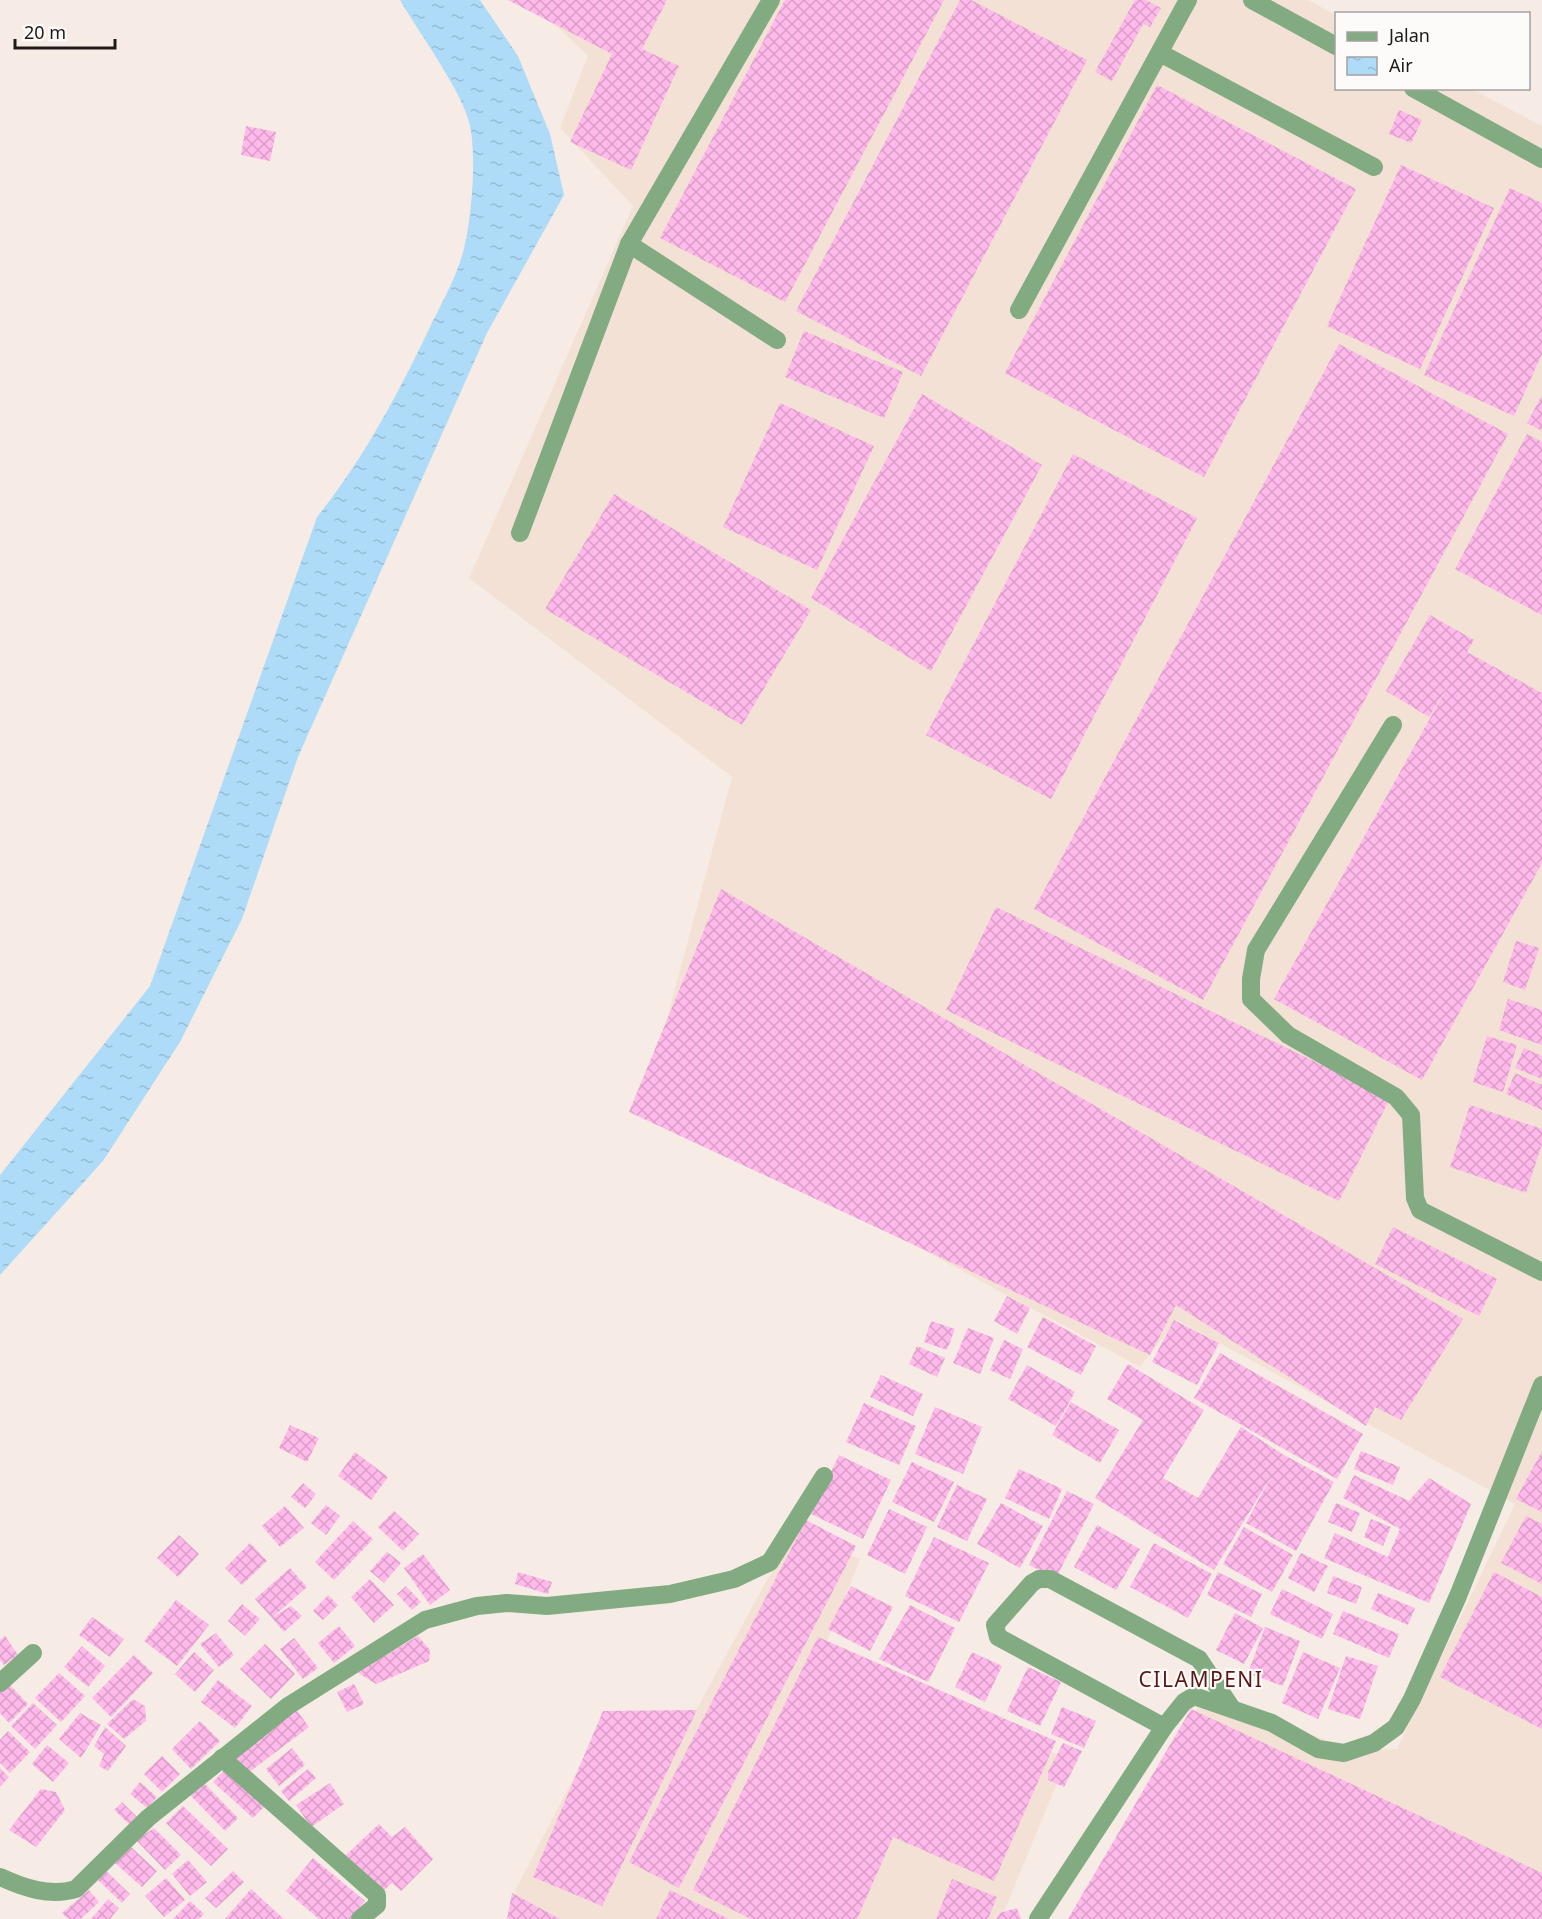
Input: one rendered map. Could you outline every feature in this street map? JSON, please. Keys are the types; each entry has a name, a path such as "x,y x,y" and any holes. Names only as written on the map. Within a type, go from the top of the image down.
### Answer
{"street":[{"path":"520,533 629,244 771,0"},
{"path":"1019,310 1188,0"},
{"path":"1252,0 1335,45"},
{"path":"1160,53 1374,167"},
{"path":"1417,90 1542,159"},
{"path":"629,244 777,340"},
{"path":"1393,726 1256,950 1251,979 1251,999 1288,1035 1396,1097 1408,1108 1411,1115 1415,1198 1420,1210 1542,1272"},
{"path":"1038,1919 1164,1726 1184,1702 1194,1696 1272,1723 1318,1749 1344,1753 1374,1743 1396,1727 1412,1699 1458,1596 1542,1385"},
{"path":"0,1877 33,1890 62,1893 76,1889 148,1818 288,1706 425,1620 477,1606 507,1603 547,1606 670,1594 734,1579 770,1562 824,1476"},
{"path":"1164,1726 998,1637 996,1625 1032,1583 1039,1578 1050,1579 1199,1659 1231,1707"},
{"path":"0,1683 33,1653"},
{"path":"222,1758 376,1895 377,1905 360,1919"}],"shaded area":[{"path":"529,0 1308,0 1335,14 1335,90 1474,90 1542,126 1542,1919 1069,1919 1205,1696 1357,1751 1397,1749 1515,1504 1177,1320 1140,1367 645,1100 732,777 469,578 633,206 560,128 588,56"},
{"path":"793,1532 860,1559 826,1644 1067,1759 1001,1919 510,1919 516,1889 605,1717 674,1751"}],"water":[{"path":"400,0 480,0 518,56 550,134 564,195 487,333 298,757 242,919 180,1042 103,1161 0,1275 0,1175 150,986 317,517 365,450 418,352 459,265 468,231 473,183 473,149 469,122 448,77"}],"building":[{"path":"508,0 667,0 642,49 679,66 631,170 570,142 612,54"},
{"path":"785,0 944,0 785,302 660,238"},
{"path":"960,0 971,0 1087,60 921,376 796,311"},
{"path":"1135,0 1146,0 1161,8 1150,27 1143,24 1112,81 1095,72"},
{"path":"1157,85 1356,189 1204,477 1005,373"},
{"path":"1399,110 1422,120 1411,143 1389,134"},
{"path":"246,126 276,132 270,161 241,155"},
{"path":"1401,165 1494,208 1420,369 1327,326"},
{"path":"1510,188 1542,203 1542,354 1514,416 1424,375"},
{"path":"804,331 903,372 884,418 785,377"},
{"path":"1339,344 1508,434 1203,1000 1034,909"},
{"path":"922,394 1042,465 931,671 811,598"},
{"path":"1542,395 1542,431 1527,423"},
{"path":"780,403 874,446 817,570 723,527"},
{"path":"1527,434 1542,442 1542,615 1455,569"},
{"path":"1073,454 1197,518 1051,799 926,735"},
{"path":"614,494 811,610 742,725 545,609"},
{"path":"1430,615 1474,640 1467,652 1542,693 1542,863 1422,1080 1274,999 1449,684 1429,717 1386,691"},
{"path":"721,889 1463,1319 1401,1420 1375,1407 1366,1426 1176,1305 1150,1355 629,1112"},
{"path":"996,907 1390,1098 1339,1201 946,1010"},
{"path":"1516,941 1539,948 1525,990 1503,982"},
{"path":"1508,999 1542,1010 1542,1045 1499,1030"},
{"path":"1487,1036 1517,1045 1503,1092 1473,1082"},
{"path":"1524,1048 1542,1056 1542,1079 1515,1068"},
{"path":"1515,1073 1542,1085 1542,1110 1506,1094"},
{"path":"1470,1105 1542,1129 1542,1144 1526,1193 1450,1167"},
{"path":"1393,1227 1497,1279 1479,1316 1375,1264"},
{"path":"1007,1296 1030,1308 1017,1334 994,1321"},
{"path":"1043,1317 1096,1346 1081,1375 1027,1347"},
{"path":"1174,1320 1219,1343 1197,1385 1152,1362"},
{"path":"931,1321 955,1329 947,1350 924,1342"},
{"path":"968,1328 994,1338 980,1374 953,1363"},
{"path":"1004,1340 1023,1349 1010,1379 990,1370"},
{"path":"917,1346 945,1358 937,1377 909,1364"},
{"path":"1220,1353 1363,1434 1337,1479 1194,1398"},
{"path":"1128,1364 1204,1410 1163,1478 1198,1498 1241,1427 1284,1455 1334,1482 1296,1551 1246,1523 1272,1475 1214,1570 1095,1498 1143,1420 1107,1399"},
{"path":"1027,1365 1075,1392 1056,1426 1008,1399"},
{"path":"881,1375 923,1394 913,1416 870,1397"},
{"path":"1071,1402 1119,1430 1100,1463 1052,1435"},
{"path":"864,1403 916,1426 899,1465 846,1442"},
{"path":"935,1407 982,1427 963,1474 915,1454"},
{"path":"290,1425 319,1438 307,1462 279,1448"},
{"path":"1361,1451 1400,1467 1393,1485 1354,1469"},
{"path":"1542,1451 1542,1512 1516,1499"},
{"path":"355,1452 388,1477 371,1500 338,1476"},
{"path":"839,1455 891,1480 863,1539 811,1514"},
{"path":"912,1462 954,1482 934,1522 892,1502"},
{"path":"1019,1469 1062,1489 1049,1519 1005,1498"},
{"path":"1354,1475 1409,1501 1429,1478 1471,1504 1429,1603 1324,1558 1335,1533 1388,1557 1400,1529 1343,1498"},
{"path":"303,1483 316,1494 305,1508 291,1497"},
{"path":"957,1485 987,1499 967,1541 937,1527"},
{"path":"1067,1491 1094,1504 1056,1578 1029,1565"},
{"path":"1001,1503 1043,1526 1020,1568 977,1544"},
{"path":"1336,1503 1360,1513 1352,1532 1328,1522"},
{"path":"326,1505 340,1516 326,1535 311,1523"},
{"path":"285,1506 304,1528 280,1547 262,1526"},
{"path":"889,1509 927,1527 905,1574 867,1555"},
{"path":"394,1511 419,1534 403,1551 378,1527"},
{"path":"1526,1516 1542,1524 1542,1584 1501,1563"},
{"path":"1371,1519 1391,1527 1383,1546 1364,1537"},
{"path":"806,1520 856,1546 679,1888 629,1862"},
{"path":"353,1521 373,1539 334,1580 315,1562"},
{"path":"1097,1525 1140,1549 1116,1590 1074,1567"},
{"path":"1244,1527 1293,1555 1272,1592 1223,1564"},
{"path":"179,1535 199,1554 178,1577 157,1558"},
{"path":"934,1537 989,1563 959,1622 905,1596"},
{"path":"250,1543 267,1561 242,1585 225,1568"},
{"path":"1154,1543 1212,1574 1188,1618 1130,1587"},
{"path":"387,1552 401,1563 384,1583 370,1571"},
{"path":"1301,1553 1328,1566 1314,1592 1288,1578"},
{"path":"423,1554 450,1590 430,1605 404,1568"},
{"path":"290,1568 307,1587 272,1618 255,1599"},
{"path":"518,1572 552,1582 548,1594 515,1584"},
{"path":"1218,1572 1262,1594 1251,1617 1207,1595"},
{"path":"1494,1572 1542,1597 1542,1729 1440,1677"},
{"path":"1333,1576 1362,1587 1356,1604 1327,1593"},
{"path":"370,1579 394,1605 374,1623 351,1597"},
{"path":"406,1586 421,1602 412,1610 397,1594"},
{"path":"851,1586 893,1607 870,1651 828,1629"},
{"path":"1282,1589 1333,1614 1322,1639 1270,1614"},
{"path":"1378,1593 1415,1608 1408,1625 1371,1609"},
{"path":"328,1595 338,1605 323,1620 313,1611"},
{"path":"176,1600 209,1625 177,1666 144,1641"},
{"path":"242,1604 260,1619 245,1636 228,1621"},
{"path":"910,1605 955,1628 928,1682 879,1659"},
{"path":"291,1606 302,1616 284,1632 272,1618"},
{"path":"1343,1611 1399,1634 1389,1658 1333,1634"},
{"path":"1235,1613 1263,1628 1244,1664 1216,1650"},
{"path":"92,1617 124,1639 110,1657 79,1635"},
{"path":"339,1626 355,1646 334,1663 318,1643"},
{"path":"1265,1627 1300,1641 1283,1686 1248,1673"},
{"path":"216,1633 234,1655 219,1667 200,1644"},
{"path":"5,1636 18,1655 4,1665 0,1660 0,1640"},
{"path":"418,1636 430,1650 429,1661 376,1684 357,1672"},
{"path":"818,1637 1056,1741 994,1881 893,1837 857,1919 751,1919 693,1890"},
{"path":"294,1638 318,1668 303,1679 280,1649"},
{"path":"265,1644 295,1674 271,1699 240,1669"},
{"path":"82,1646 105,1666 88,1687 64,1667"},
{"path":"194,1652 214,1670 195,1692 175,1674"},
{"path":"972,1652 1002,1666 985,1702 955,1687"},
{"path":"1303,1652 1340,1668 1318,1719 1282,1703"},
{"path":"134,1655 153,1673 111,1717 92,1698"},
{"path":"1346,1656 1378,1666 1360,1719 1328,1709"},
{"path":"1028,1667 1061,1682 1040,1726 1007,1711"},
{"path":"59,1673 85,1696 61,1722 35,1698"},
{"path":"218,1680 252,1706 235,1728 201,1702"},
{"path":"9,1684 28,1704 9,1723 0,1713 0,1692"},
{"path":"354,1684 364,1704 347,1712 337,1692"},
{"path":"133,1699 145,1706 146,1721 124,1739 107,1724"},
{"path":"33,1703 57,1725 35,1749 11,1726"},
{"path":"1062,1707 1096,1721 1084,1748 1051,1734"},
{"path":"295,1708 309,1727 248,1773 234,1755"},
{"path":"1191,1709 1542,1873 1542,1919 1068,1919"},
{"path":"697,1710 602,1906 533,1877 603,1711"},
{"path":"80,1713 101,1725 81,1758 59,1739"},
{"path":"200,1721 220,1741 191,1769 172,1749"},
{"path":"105,1727 126,1746 108,1771 99,1766 104,1754 94,1746"},
{"path":"8,1731 30,1752 10,1773 0,1763 0,1740"},
{"path":"1063,1743 1082,1751 1064,1787 1048,1780 1048,1772"},
{"path":"47,1745 69,1763 53,1782 32,1764"},
{"path":"292,1748 305,1765 279,1786 266,1769"},
{"path":"162,1756 180,1774 162,1792 144,1774"},
{"path":"0,1768 9,1777 0,1787"},
{"path":"226,1768 266,1805 253,1818 213,1782"},
{"path":"308,1769 316,1778 289,1801 281,1791"},
{"path":"140,1782 157,1797 147,1808 130,1794"},
{"path":"203,1782 238,1818 225,1831 190,1795"},
{"path":"330,1783 344,1804 311,1827 296,1805"},
{"path":"41,1789 56,1792 65,1810 36,1847 9,1830"},
{"path":"122,1802 139,1819 132,1827 114,1810"},
{"path":"183,1806 228,1849 211,1866 166,1823"},
{"path":"379,1824 392,1837 405,1827 433,1859 401,1891 392,1883 381,1893 345,1856"},
{"path":"154,1828 181,1855 165,1870 136,1840"},
{"path":"131,1847 157,1871 142,1887 115,1863"},
{"path":"313,1858 365,1901 350,1919 319,1919 286,1891"},
{"path":"188,1860 207,1882 190,1896 172,1874"},
{"path":"106,1871 130,1894 122,1903 98,1880"},
{"path":"233,1871 244,1882 216,1908 205,1898"},
{"path":"166,1878 185,1900 164,1917 145,1896"},
{"path":"952,1879 997,1897 988,1919 936,1919"},
{"path":"251,1889 284,1919 225,1919"},
{"path":"89,1890 99,1902 81,1919 68,1919 62,1913"},
{"path":"670,1890 729,1919 656,1919"},
{"path":"512,1893 560,1919 507,1919"},
{"path":"108,1899 119,1908 110,1919 91,1919"},
{"path":"190,1901 204,1914 199,1919 173,1919"},
{"path":"1017,1908 1021,1919 996,1919 1000,1913"}],"district":[{"name":"CILAMPENI","path":"1201,1680"}]}
